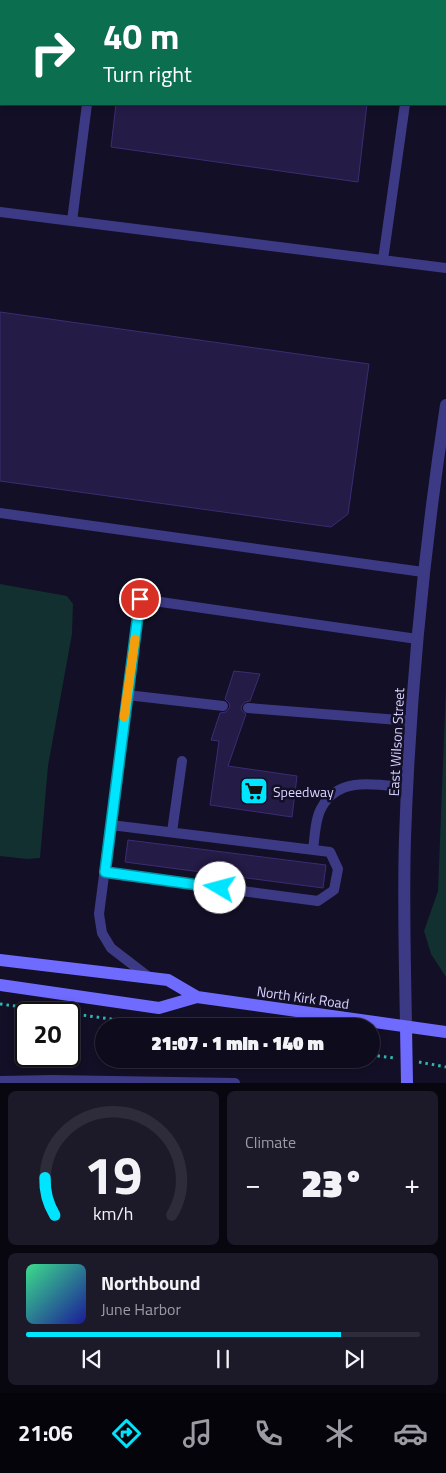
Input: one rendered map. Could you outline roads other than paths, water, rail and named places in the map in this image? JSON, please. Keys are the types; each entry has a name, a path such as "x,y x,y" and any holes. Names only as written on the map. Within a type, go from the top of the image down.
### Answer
{"street":[{"name":"East Wilson Street","path":"408,1083 405,895 411,721 423,572 446,405"},
{"name":"North Kirk Road","path":"0,960 168,980 197,997 446,1032"},
{"name":"North Kirk Road","path":"0,985 159,1008 197,997"}],"lane":[{"path":"72,221 87,105"},
{"path":"383,260 405,105"},
{"path":"0,212 446,268"},
{"path":"0,513 423,572"},
{"path":"150,978 111,948 102,933 99,914 140,599 417,639"},
{"path":"127,696 223,706"},
{"path":"248,708 411,721"},
{"path":"172,832 182,760"},
{"path":"313,849 322,806 330,796 340,789 352,784 408,788"},
{"path":"105,872 318,901 334,890 338,869 330,852 111,825"},
{"path":"0,1081 73,1080 235,1083"}],"place":[{"name":"Speedway","path":"254,791"}]}
